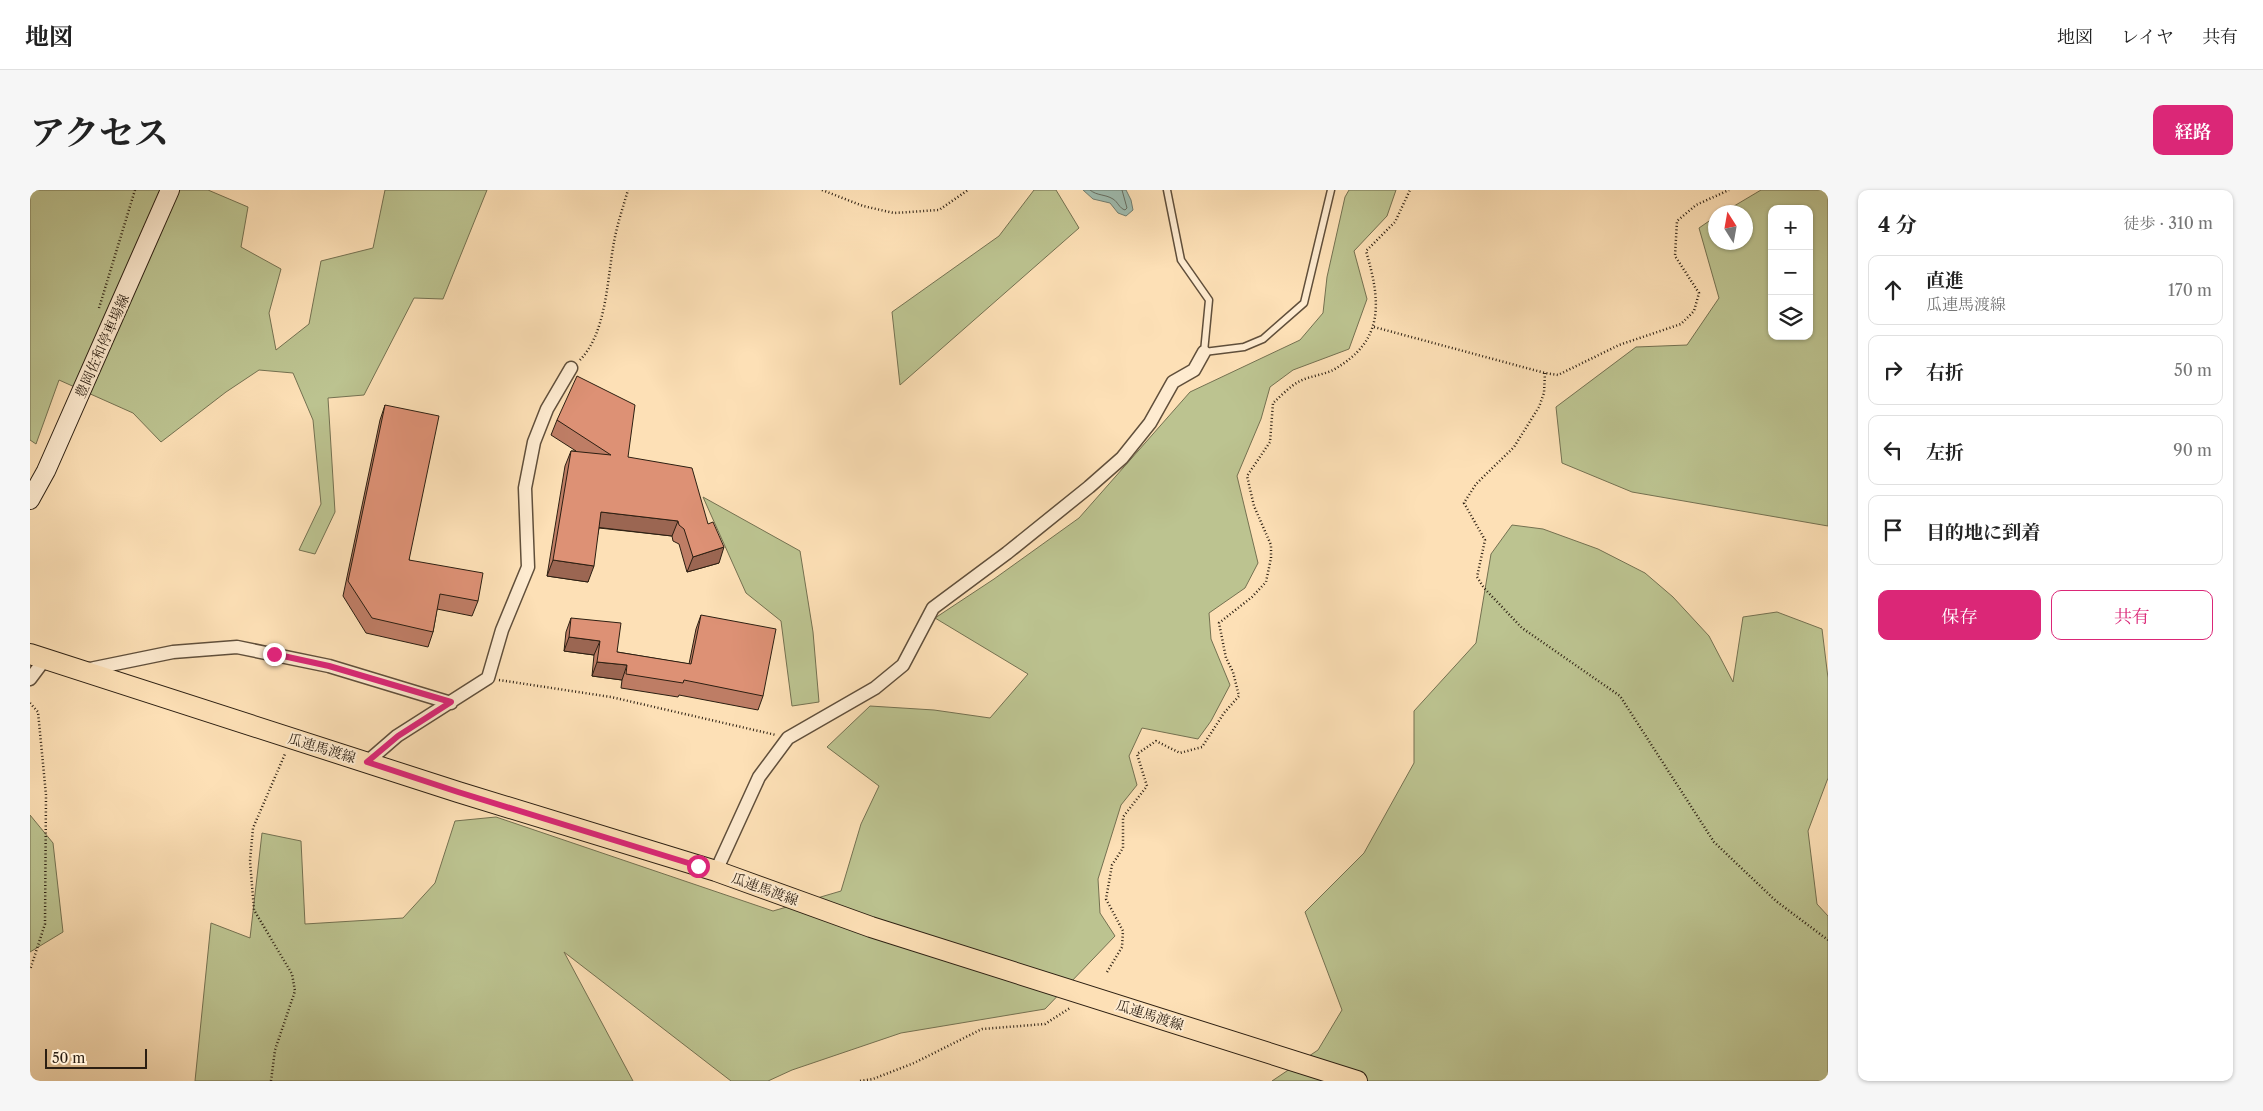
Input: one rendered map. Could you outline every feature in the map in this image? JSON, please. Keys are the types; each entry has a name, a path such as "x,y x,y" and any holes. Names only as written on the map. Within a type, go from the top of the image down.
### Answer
{"main road":[{"name":"豊岡佐和停車場線","path":"30,500 46,471 170,190"},
{"name":"瓜連馬渡線","path":"38,656 458,792 716,871 880,930 1357,1081"}],"street":[{"path":"716,871 759,777 788,738 875,688 903,665 933,608 1007,553 1122,458 1150,423 1173,382 1194,370 1204,352"},
{"path":"367,762 398,736 488,678 502,630 528,568 525,488 534,442 547,409 571,368"},
{"path":"84,671 173,652 237,647 329,666 451,702"},
{"path":"30,679 38,656"}],"lane":[{"path":"1167,190 1181,260 1210,300 1204,352 1244,347 1263,339 1304,303 1331,190"}],"path":[{"path":"571,368 588,352 602,315 614,240 628,190"},
{"path":"822,190 863,206 894,213 939,210 968,190"},
{"path":"1108,972 1122,947 1123,931 1106,899 1112,865 1123,848 1123,817 1147,786 1137,754 1156,741 1180,753 1202,748 1224,713 1239,696 1233,672 1226,658 1219,623 1252,597 1266,582 1271,558 1271,545 1254,506 1247,476 1270,442 1273,403 1299,381 1332,370 1362,349 1374,327 1375,283 1366,251 1395,222 1410,190"},
{"path":"1374,327 1545,373 1558,374 1619,345 1661,333 1681,324 1694,311 1699,294 1675,256 1677,221 1696,205 1728,190"},
{"path":"1545,373 1544,393 1539,406 1514,447 1476,484 1464,503 1485,540 1477,577 1484,588 1522,628 1620,696 1714,842 1776,901 1828,940"},
{"path":"488,678 611,697 788,738"},
{"path":"30,703 38,712 46,795 44,924 30,970"},
{"path":"271,1081 275,1050 295,990 292,974 254,910 250,861 253,828 291,739"},
{"path":"860,1081 873,1079 914,1062 982,1029 1045,1024 1072,1008"}],"green space":[{"path":"30,190 208,190 248,207 241,247 281,269 269,313 276,350 309,324 321,261 373,248 385,190 487,190 443,299 414,298 364,395 328,398 335,512 315,554 299,550 321,504 313,420 293,373 259,370 226,392 161,442 133,413 59,380 36,444 30,440"},
{"path":"1034,190 1056,190 1079,228 900,385 892,312 999,236"},
{"path":"1349,190 1396,190 1387,216 1354,251 1367,299 1349,349 1293,370 1270,387 1261,419 1237,476 1258,563 1245,588 1209,613 1211,639 1230,685 1211,721 1198,739 1142,728 1129,756 1137,785 1121,805 1098,879 1100,913 1115,936 1045,1009 901,1033 792,1070 768,1081 731,1081 564,952 633,1081 195,1081 211,923 250,938 262,833 301,841 305,924 403,918 435,883 455,821 496,817 773,911 841,891 861,824 879,786 827,747 870,706 934,710 990,718 1028,674 935,618 994,579 1079,518 1190,392 1300,340 1323,313 1327,277 1345,197"},
{"path":"1761,190 1828,190 1828,526 1632,492 1562,463 1556,407 1636,347 1687,345 1719,298 1699,228 1708,222 1708,250 1753,250 1753,205 1736,205"},
{"path":"703,497 800,551 813,632 819,702 792,706 781,621 746,593"},
{"path":"1512,525 1543,529 1598,549 1645,573 1673,597 1709,636 1733,682 1743,617 1777,612 1822,629 1828,678 1828,778 1808,831 1817,904 1828,916 1828,1081 1272,1081 1318,1050 1342,1010 1305,912 1364,853 1414,763 1414,711 1476,643 1491,554"},
{"path":"30,815 53,843 63,932 30,952"}],"water":[{"path":"1083,190 1126,190 1133,210 1126,216 1118,213 1110,203 1093,199"}],"building":[{"path":"577,376 635,405 628,457 692,468 708,524 713,522 724,547 693,557 684,529 679,525 678,521 601,512 594,566 553,560 571,451 611,455 557,420"},
{"path":"385,405 439,416 409,560 483,573 478,601 440,594 433,632 372,618 348,581"},
{"path":"701,615 776,629 763,696 684,680 683,683 626,674 627,665 597,662 600,641 569,637 571,618 621,623 617,652 691,664"}],"route":[{"path":"274,654 329,666 451,702 398,736 367,762 698,866"}]}
